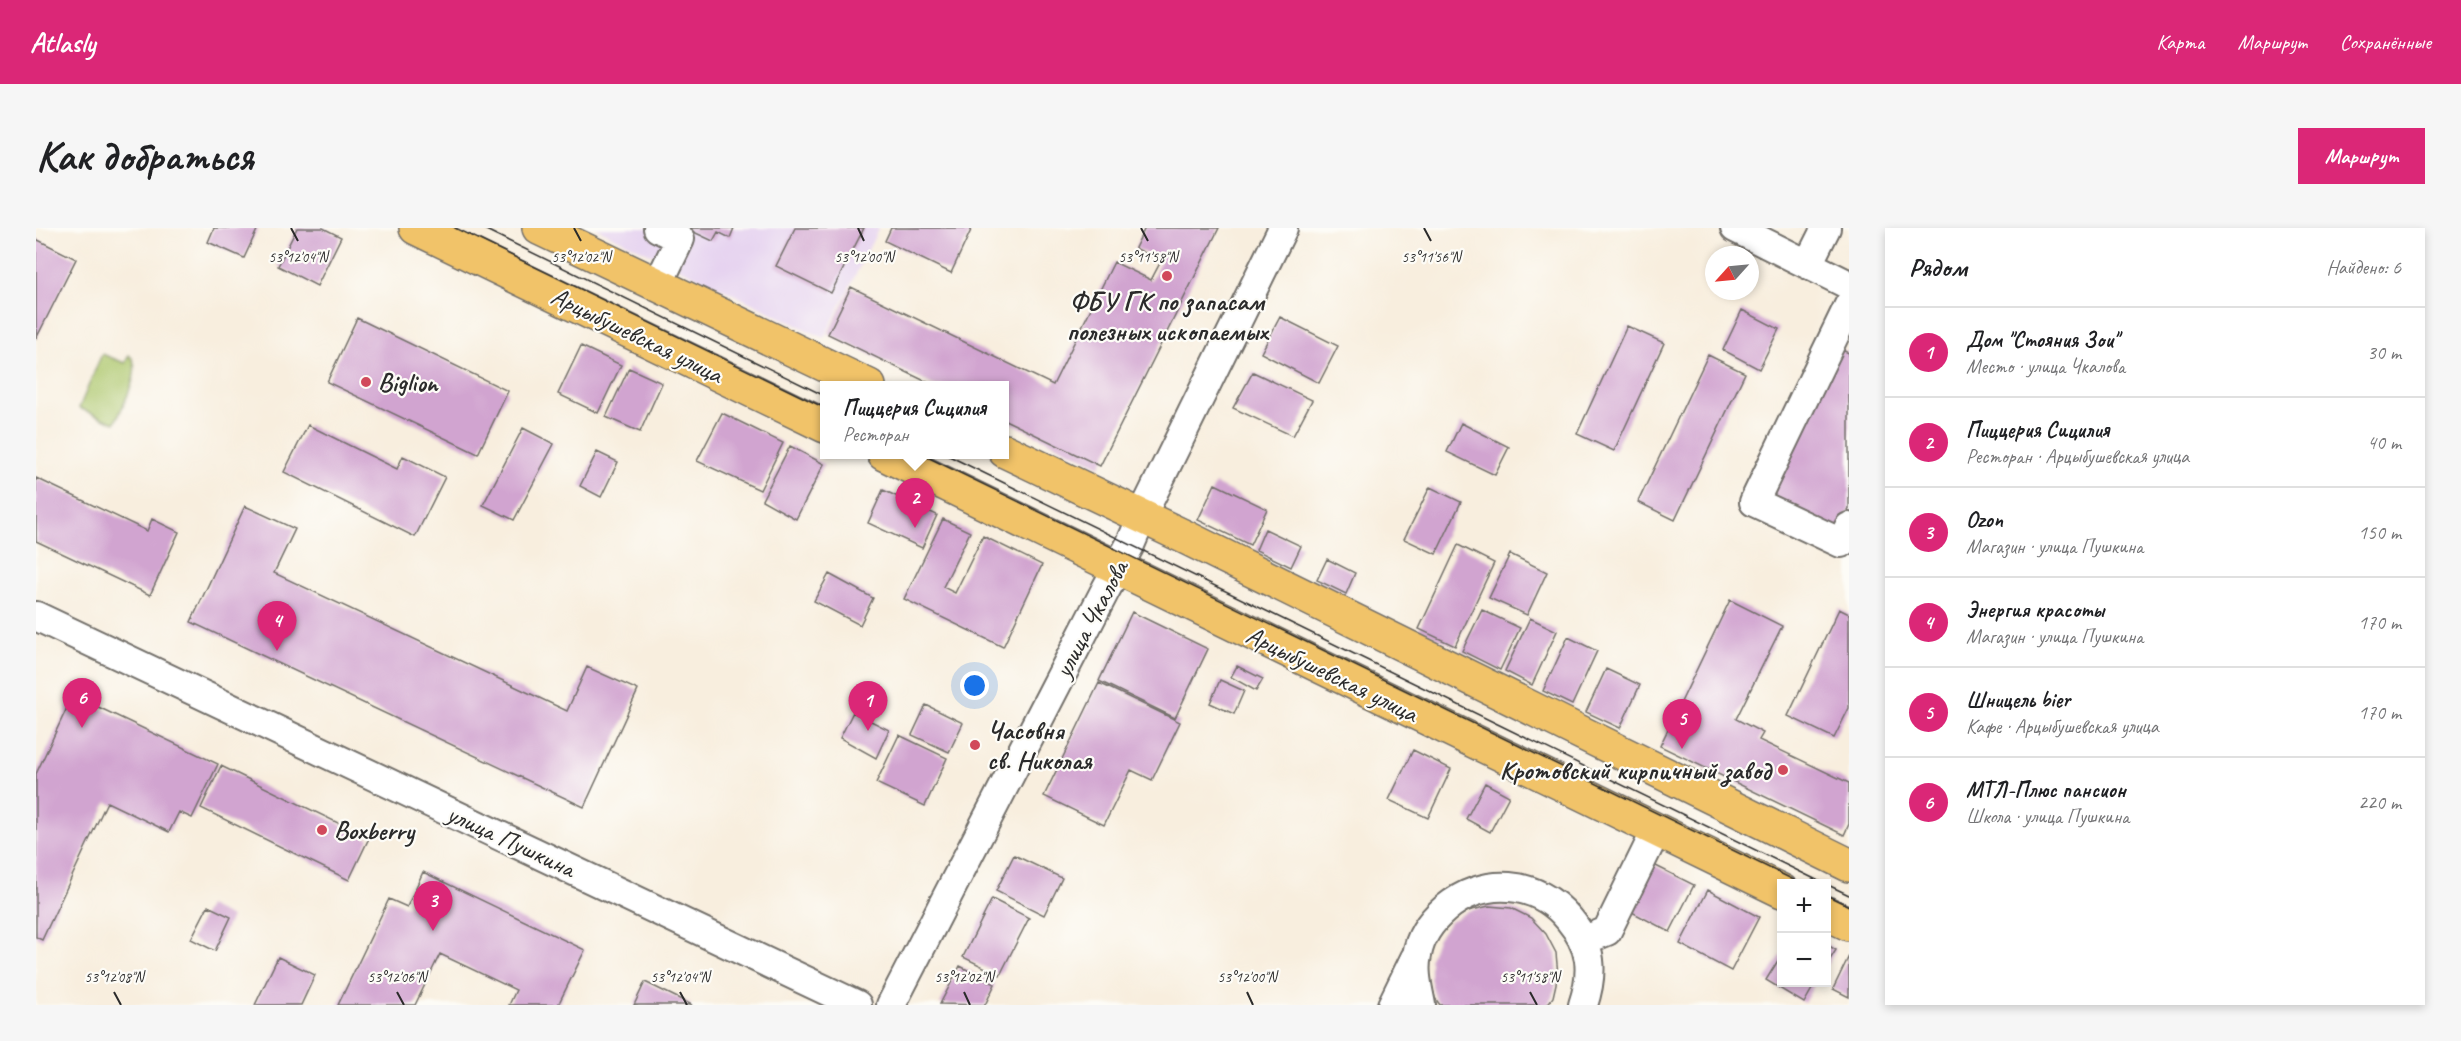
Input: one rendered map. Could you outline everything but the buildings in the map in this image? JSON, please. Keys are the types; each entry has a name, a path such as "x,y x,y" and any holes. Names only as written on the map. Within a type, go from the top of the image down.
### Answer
{"main road":[{"name":"Арцыбушевская улица","path":"416,228 820,424"},
{"path":"539,228 859,381"},
{"path":"1009,453 1849,865"},
{"name":"Арцыбушевская улица","path":"894,459 1117,570 1777,889"},
{"path":"1831,915 1849,924"}],"street":[{"path":"655,282 665,270 680,239 658,228"},
{"name":"улица Чкалова","path":"891,1005 1117,570 1283,228"},
{"path":"1736,228 1849,285"},
{"path":"1808,264 1826,228"},
{"path":"1849,305 1755,502 1841,543 1849,527"},
{"name":"улица Пушкина","path":"36,616 857,1005"},
{"path":"1583,941 1607,930 1656,831"},
{"path":"1392,1005 1431,924 1457,899 1473,891 1499,885 1535,892 1558,906 1574,925 1589,959 1589,987 1583,1005"},
{"path":"1416,956 1416,980 1421,1005"}],"shaded area":[{"path":"596,228 879,228 824,338"}],"green space":[{"path":"102,354 125,363 129,355 135,368 131,388 115,423 79,408"}],"tram line":[{"path":"455,228 820,406"},
{"path":"482,228 820,394"},
{"path":"931,459 1792,879"},
{"path":"955,459 1815,879"},
{"path":"1831,886 1849,895"},
{"path":"1831,897 1849,906"}],"place":[{"name":"ФБУ ГК по запасам полезных ископаемых","path":"1167,276"},
{"name":"Biglion","path":"366,382"},
{"name":"Пиццерия Сицилия","path":"915,528"},
{"name":"Энергия красоты","path":"277,651"},
{"name":"МТЛ-Плюс пансион","path":"82,728"},
{"name":"Дом \"Стояния Зои\"","path":"868,731"},
{"name":"Часовня св. Николая","path":"975,745"},
{"name":"Шницель bier","path":"1682,749"},
{"name":"Кротовский кирпичный завод","path":"1783,770"},
{"name":"Boxberry","path":"322,830"},
{"name":"Ozon","path":"433,931"}]}
